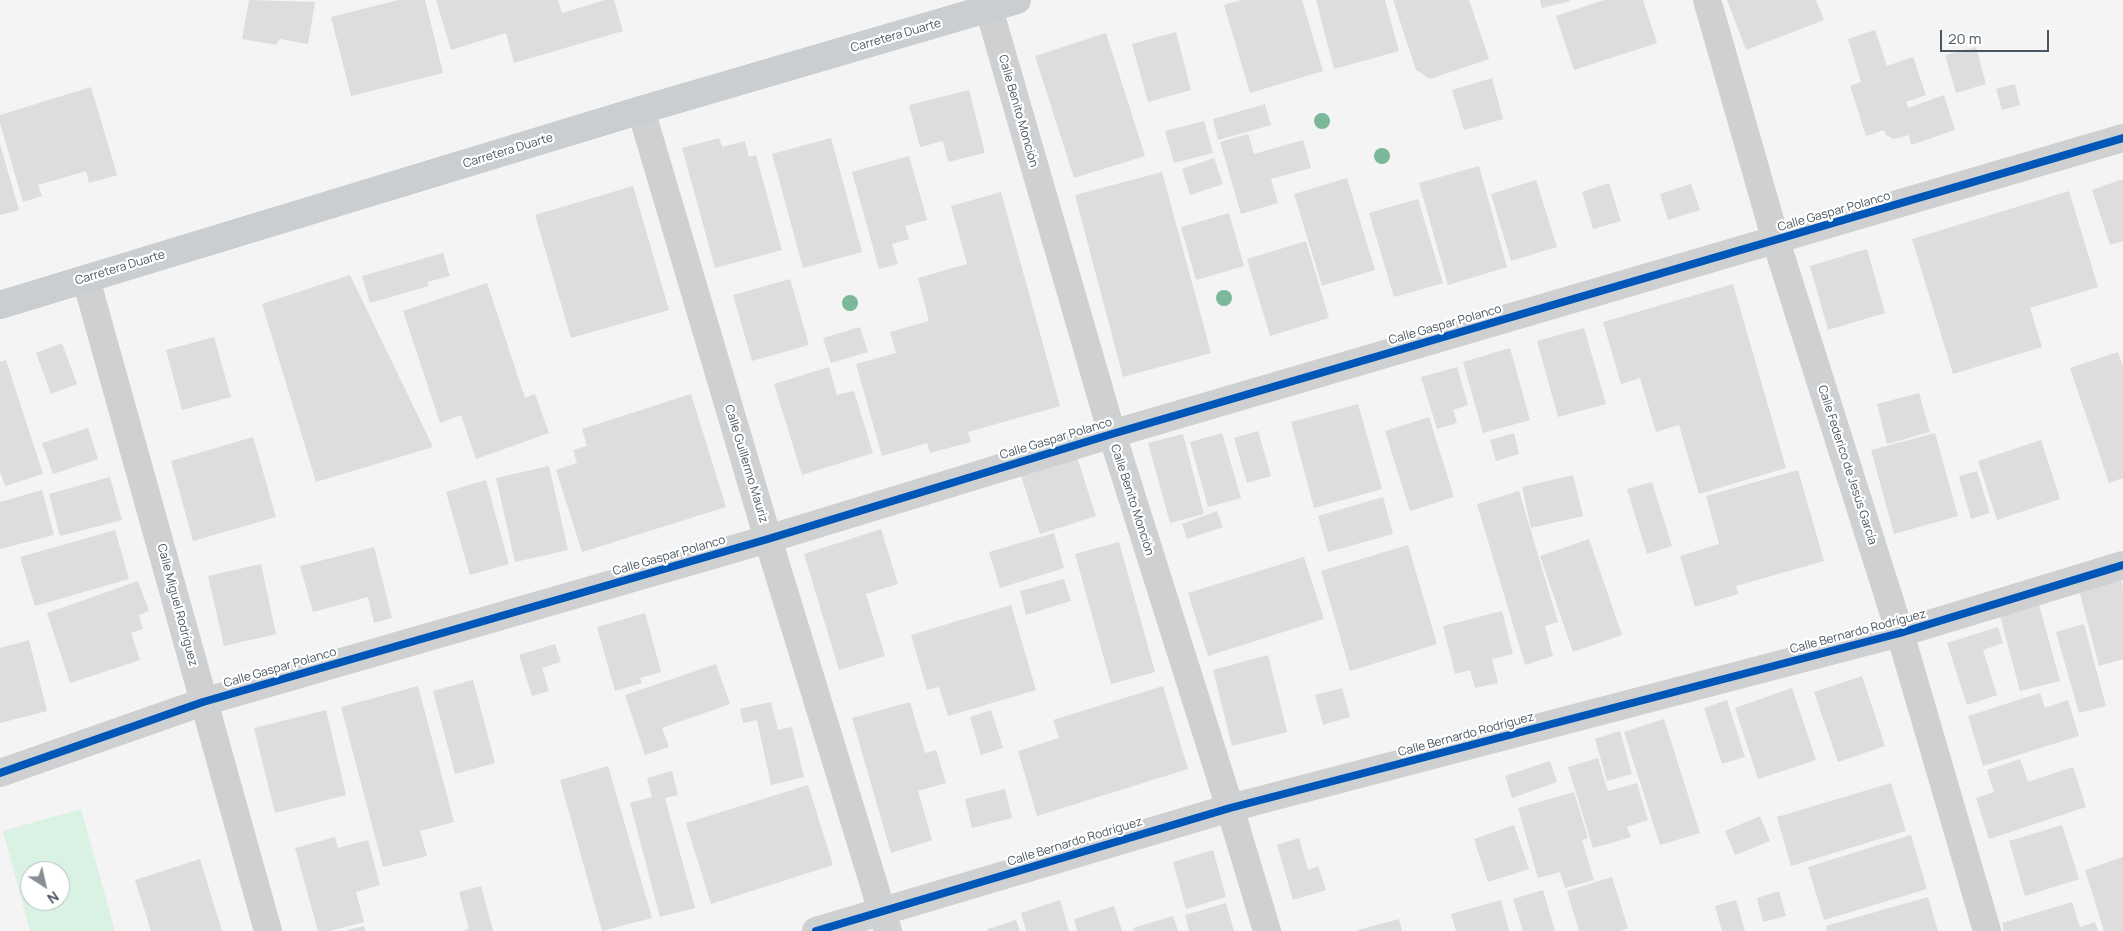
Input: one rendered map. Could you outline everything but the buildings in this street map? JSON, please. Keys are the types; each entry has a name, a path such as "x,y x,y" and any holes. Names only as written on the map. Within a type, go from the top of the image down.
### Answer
{"main road":[{"name":"Carretera Duarte","path":"0,305 641,110 1017,0"}],"street":[{"name":"Calle Federico de Jesús García","path":"1707,0 1776,241 1900,633 1987,931"},
{"name":"Calle Benito Monción","path":"989,9 1112,434 1267,931"},
{"name":"Calle Guillermo Mauriz","path":"641,110 768,539 885,921"},
{"name":"Calle Gaspar Polanco","path":"0,773 203,702 768,539 1112,434 2123,138"},
{"name":"Calle Miguel Rodríguez","path":"86,279 268,931"},
{"name":"Calle Bernardo Rodríguez","path":"816,931 885,921 1230,808 1900,633 2123,565"}],"green space":[{"path":"81,809 115,931 30,931 25,911 70,911 70,861 20,861 20,894 3,831"}],"cycle path":[{"path":"0,773 203,702 768,539 1112,434 2123,138"},
{"path":"816,931 1230,808 1900,633 2123,565"}]}
